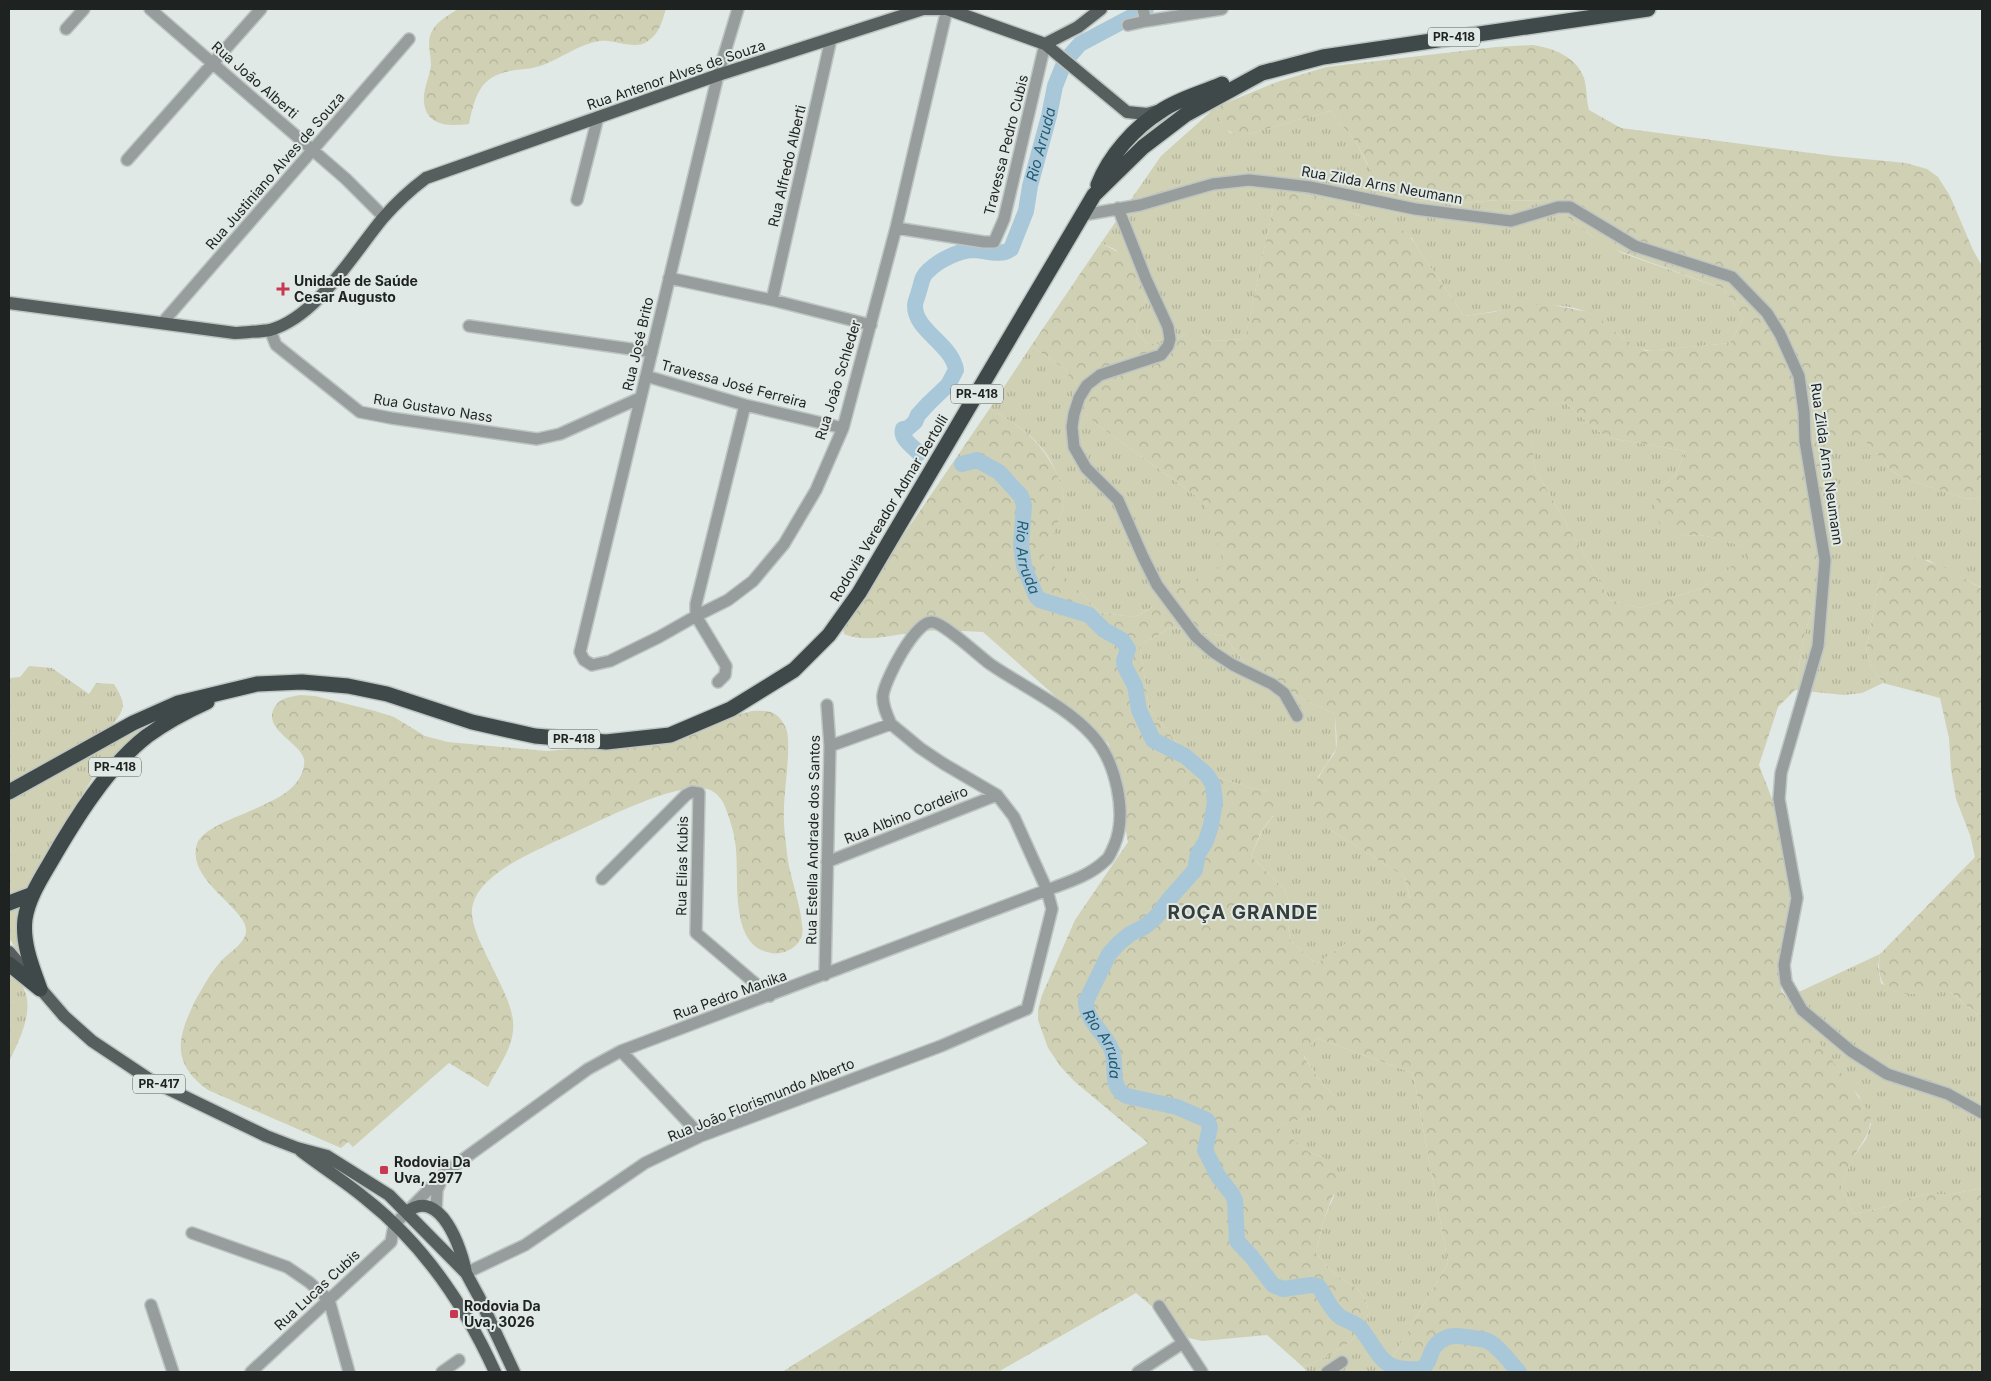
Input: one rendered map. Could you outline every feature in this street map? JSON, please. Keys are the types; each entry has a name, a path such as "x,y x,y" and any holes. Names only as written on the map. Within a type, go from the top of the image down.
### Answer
{"highway":[{"name":"Rodovia Vereador Admar Bertolli","path":"9,792 133,723 178,703 257,684 302,682 348,686 386,694 472,722 535,736 606,742 670,735 731,709 794,670 829,635 864,584 1094,195 1143,147 1185,115 1262,73 1323,57 1648,9"},
{"path":"1094,195 1100,179 1114,156 1132,134 1162,110 1224,83 1262,73"},
{"name":"Rodovia Vereador Admar Bertolli","path":"40,989 25,941 25,918 33,894 66,834 108,774 147,736 195,708 243,687"},
{"path":"9,903 33,894"},
{"path":"9,964 40,989"}],"main road":[{"name":"Rua Antenor Alves de Souza","path":"270,330 295,318 320,298 384,217 407,192 426,178 718,75 923,9 947,9 1045,44 1127,112"},
{"path":"1045,44 1078,27 1101,9"},
{"path":"1132,134 1127,112 1147,114 1162,110"},
{"path":"9,303 235,333 270,330"},
{"name":"PR-417","path":"9,952 64,1016 92,1041 152,1081 266,1136 297,1148 327,1156 389,1195 466,1272 514,1372"},
{"name":"PR-417","path":"297,1148 367,1199 414,1243 438,1271 472,1328 495,1372"},
{"path":"407,1212 419,1205 436,1211 449,1226 458,1242 466,1272"}],"street":[{"path":"66,28 84,9"},
{"name":"Rua João Alberti","path":"150,9 365,196 384,217"},
{"path":"127,160 261,9"},
{"name":"Rua José Brito","path":"610,661 592,665 584,660 580,652 718,75 738,9"},
{"name":"Rua João Schleder","path":"610,661 659,638 728,600 753,581 784,544 816,490 843,428 896,228 947,9"},
{"path":"1143,9 1146,21"},
{"path":"1128,25 1222,9"},
{"name":"Rua Justiniano Alves de Souza","path":"163,322 409,39"},
{"name":"Rua Alfredo Alberti","path":"772,300 831,39"},
{"name":"Travessa Pedro Cubis","path":"896,228 994,242 1004,220 1045,44"},
{"path":"577,200 598,117"},
{"name":"Rua Zilda Arns Neumann","path":"1083,215 1140,205 1213,184 1249,180 1310,187 1415,209 1511,221 1558,207 1570,207 1635,246 1732,278 1767,313 1780,334 1799,376 1804,412 1805,441 1826,560 1818,646 1781,773 1779,799 1797,898 1784,965 1786,982 1802,1010 1851,1051 1887,1074 1948,1094 1982,1112"},
{"path":"1118,208 1146,279 1168,327 1170,339 1168,346 1161,355 1100,375 1087,385 1078,398 1074,414 1072,427 1074,447 1086,468 1118,500 1143,557 1158,585 1196,637 1213,652 1233,665 1272,684 1284,693 1297,716"},
{"path":"669,278 772,300 871,325"},
{"path":"469,326 652,352"},
{"name":"Rua Gustavo Nass","path":"270,330 276,345 360,412 391,418 536,439 560,434 640,398"},
{"name":"Travessa José Ferreira","path":"646,376 745,405 843,428"},
{"path":"718,682 725,675 726,666 696,616 696,604 745,405"},
{"name":"Rua Pedro Manika","path":"394,1225 447,1171 588,1069 621,1051 1084,876 1108,858 1117,838 1118,790 1111,765 1093,736 1063,710 978,656 948,630 934,622 928,622 919,628 909,642 886,684 883,697 884,709 891,724"},
{"name":"Rua Estella Andrade dos Santos","path":"825,975 830,746 827,705"},
{"path":"830,746 891,724 920,748 997,795 1014,817 1046,890"},
{"name":"Rua Elias Kubis","path":"602,880 686,795 692,792 699,793 696,933 770,996"},
{"name":"Rua Albino Cordeiro","path":"827,862 997,795"},
{"name":"Rua João Florismundo Alberto","path":"466,1272 525,1245 645,1163 701,1136 940,1046 1028,1009 1052,909 1046,890"},
{"path":"621,1051 701,1136"},
{"name":"Rua Pedro Manika","path":"436,1211 437,1190 447,1171"},
{"name":"Rua Lucas Cubis","path":"251,1372 391,1242 394,1225"},
{"path":"192,1233 286,1267 309,1282 329,1300 349,1372"},
{"path":"151,1305 172,1372"},
{"path":"1159,1306 1202,1372"},
{"path":"1138,1372 1183,1343"},
{"path":"442,1372 459,1360"},
{"path":"1327,1372 1342,1362"}],"green space":[{"path":"458,9 666,9 658,31 643,44 631,45 600,41 578,48 543,65 510,71 491,78 485,83 476,97 469,124 452,125 437,122 431,118 424,105 424,95 431,65 430,35 440,21"},
{"path":"1532,45 1548,48 1563,54 1575,64 1584,78 1589,110 1621,128 1834,156 1906,163 1927,169 1938,177 1950,196 1973,250 1982,266 1982,496 1976,499 1964,498 1904,478 1893,472 1859,434 1822,443 1821,482 1826,515 1821,581 1804,636 1795,690 1778,707 1759,765 1777,812 1787,828 1795,848 1798,866 1798,881 1791,910 1781,990 1870,1113 1870,1127 1852,1160 1841,1186 1853,1214 1887,1207 1906,1199 1930,1194 1952,1194 1982,1188 1982,1372 1384,1372 1448,1263 1413,1073 1316,1038 1304,1057 1318,1078 1334,1096 1338,1109 1329,1115 1315,1115 1276,1126 1309,1152 1323,1157 1335,1170 1337,1185 1323,1222 1316,1253 1334,1273 1361,1293 1368,1310 1366,1322 1360,1332 1338,1350 1303,1367 1267,1335 1202,1341 1189,1338 1136,1293 998,1372 782,1372 1148,1143 1074,1081 1061,1067 1048,1048 1038,1020 1038,1010 1042,995 1075,920 1128,842 1109,744 983,632 924,631 863,638 844,634 843,627 849,615 990,408 1019,427 1035,441 1055,470 1059,478 1064,503 1059,521 1044,556 1101,613 1135,617 1151,608 1178,587 1224,565 1204,502 1095,423 1087,413 1066,370 1031,346 1101,243 1131,259 1142,269 1148,292 1138,320 1136,332 1148,344 1158,344 1186,335 1202,335 1212,341 1245,339 1273,208 1285,196 1300,193 1326,200 1360,216 1391,225 1406,233 1464,316 1524,305 1548,304 1588,312 1603,321 1622,338 1646,351 1730,343 1743,319 1724,289 1608,247 1547,201 1499,200 1460,203 1413,200 1398,197 1385,189 1375,178 1356,142 1330,111 1248,134 1235,134 1230,132 1223,124 1216,107 1277,82 1326,67 1496,47","holes":["1564,402 1609,438 1685,451 1676,475 1663,486 1655,502 1655,516 1660,524 1671,531 1684,535 1707,536 1754,550 1702,588 1640,608 1610,600 1534,467 1531,411","1172,627 1224,636 1256,677 1335,714 1336,749 1316,782 1313,798 1317,813 1329,829 1405,877 1410,899 1316,964 1290,940 1288,924 1290,905 1285,890 1251,856 1262,830 1275,812 1277,798 1268,791 1254,789 1199,771 1149,708 1140,645"]},
{"path":"1216,107 1221,121 1230,133 1248,134 1330,111 1356,142 1367,164 1398,197 1413,200 1460,203 1499,200 1547,201 1592,236 1622,253 1724,289 1743,319 1730,343 1651,351 1636,347 1595,317 1574,308 1546,305 1532,306 1464,316 1412,238 1320,199 1306,195 1273,208 1245,339 1212,341 1202,335 1186,335 1158,344 1148,344 1136,332 1138,320 1148,292 1116,250 1101,243 1161,156"},
{"path":"1031,346 1066,370 1095,423 1204,502 1225,565 1135,617 1101,613 1043,556 1059,521 1064,503 1059,480 1053,464 1039,444 990,408"},
{"path":"1564,402 1609,438 1685,451 1676,475 1663,486 1683,535 1707,536 1755,550 1702,588 1640,608 1610,600 1534,467 1530,410"},
{"path":"1859,433 1893,472 1904,478 1964,498 1976,499 1982,496 1982,588 1928,560 1883,573 1878,587 1866,651 1871,666 1883,683 1862,693 1844,695 1795,690 1804,636 1821,581 1826,515 1821,482 1821,443"},
{"path":"1913,558 1932,562 1982,588 1982,1018 1950,992 1910,994 1899,993 1889,989 1883,982 1879,971 1880,954 1975,857 1970,835 1956,799 1951,769 1949,738 1940,698 1883,683 1871,666 1866,651 1878,587 1883,573 1898,561"},
{"path":"1172,627 1224,636 1256,677 1335,714 1336,749 1318,777 1329,829 1405,877 1410,900 1316,964 1290,940 1288,924 1290,905 1285,890 1251,856 1263,829 1273,816 1268,791 1254,789 1199,771 1149,708 1140,645"},
{"path":"29,666 52,668 89,694 96,683 114,684 121,696 123,705 120,714 112,726 9,784 9,678 20,677"},
{"path":"300,695 315,696 394,717 425,736 448,742 547,751 628,744 752,711 768,711 780,718 788,735 784,828 788,861 802,920 802,936 794,947 781,953 770,953 755,946 747,936 742,923 737,892 735,845 725,806 716,794 707,789 693,788 677,791 658,796 618,812 524,856 493,876 482,888 474,901 473,923 507,999 513,1025 510,1046 488,1087 449,1063 353,1147 348,1142 341,1148 208,1090 188,1070 183,1060 181,1038 189,1014 204,985 222,960 240,944 246,932 244,923 238,914 208,882 200,870 196,857 197,844 203,835 215,827 278,797 291,788 300,777 304,768 304,759 296,747 277,729 273,723 272,716 274,708 279,702 285,698"},
{"path":"146,726 95,774 55,839 34,884 21,895 9,898 9,796 124,733"},
{"path":"25,903 19,931 22,958 9,938 9,907"},
{"path":"1880,954 1878,967 1881,983 1895,992 1950,992 1982,1018 1982,1188 1952,1194 1930,1194 1906,1199 1887,1207 1853,1214 1841,1186 1852,1159 1866,1139 1871,1124 1859,1096 1849,1086 1786,998"},
{"path":"9,963 26,994 27,1012 20,1038 9,1062"},
{"path":"1316,1038 1413,1073 1448,1263 1384,1372 1307,1372 1303,1367 1325,1357 1350,1342 1360,1332 1366,1322 1368,1310 1361,1293 1334,1273 1316,1253 1323,1222 1334,1196 1323,1157 1309,1152 1275,1126 1315,1115 1329,1115 1334,1096 1318,1078 1304,1056"}],"waterway":[{"name":"Rio Arruda","path":"919,453 905,439 903,429 908,428 915,422 918,415 948,385 956,370 948,353 921,323 917,315 915,304 923,278 932,267 961,252 973,250 1002,253 1011,249 1026,211 1030,186 1055,86 1065,61 1080,44 1146,9"},
{"name":"Rio Arruda","path":"962,464 977,460 999,472 1021,496 1024,505 1021,545 1024,566 1036,596 1040,600 1089,615 1104,630 1122,640 1128,649 1124,661 1125,667 1135,686 1139,710 1153,740 1185,756 1207,775 1213,785 1215,802 1211,825 1206,841 1198,854 1195,870 1156,917 1144,927 1130,934 1109,954 1086,1001 1092,1021 1112,1051 1117,1088 1127,1096 1177,1107 1207,1120 1210,1127 1205,1150 1218,1176 1235,1200 1237,1241 1273,1285 1283,1289 1311,1285 1318,1286 1335,1312 1359,1327 1378,1354 1390,1365 1397,1368 1421,1369 1427,1364 1434,1347 1445,1338 1459,1336 1490,1342 1519,1372"}],"place":[{"name":"Unidade de Saúde Cesar Augusto","path":"283,289"},
{"name":"Rodovia Da Uva, 2977","path":"384,1170"},
{"name":"Rodovia Da Uva, 3026","path":"454,1314"}],"district":[{"name":"ROÇA GRANDE","path":"1243,912"}]}
